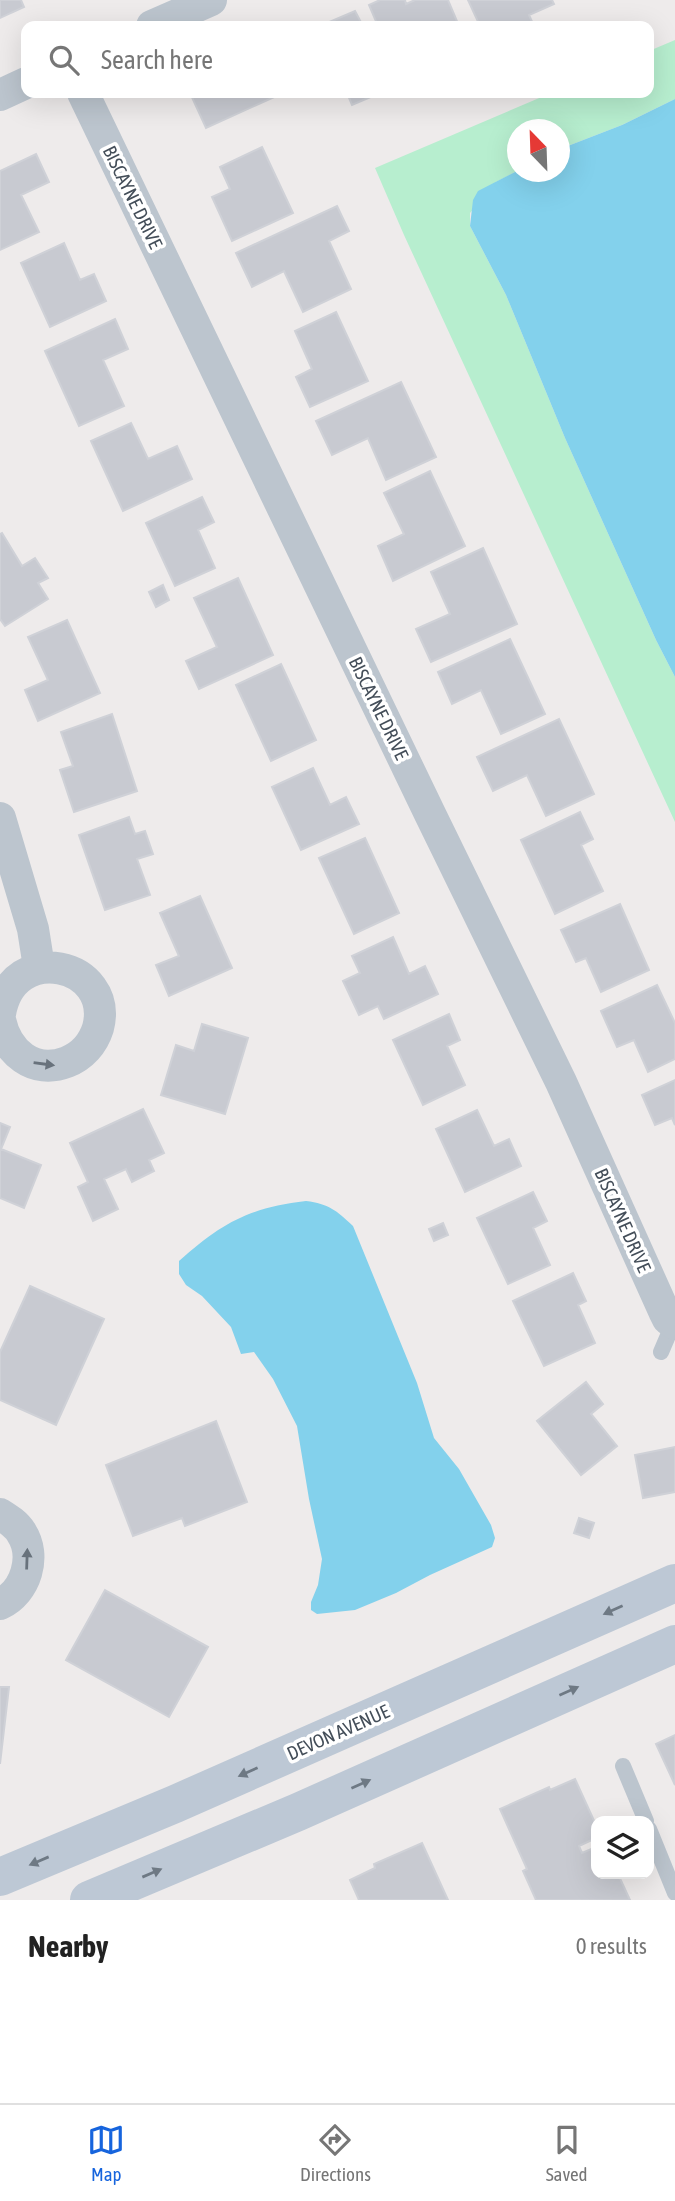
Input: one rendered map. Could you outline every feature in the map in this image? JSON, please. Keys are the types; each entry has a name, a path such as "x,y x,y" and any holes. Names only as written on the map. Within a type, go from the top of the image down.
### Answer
{"main road":[{"name":"DEVON AVENUE","path":"0,1877 176,1804 675,1583"},
{"path":"89,1900 298,1812 675,1644"}],"street":[{"path":"163,21 211,0"},
{"path":"0,95 21,85"},
{"name":"BISCAYNE DRIVE","path":"85,98 561,1082 664,1311 670,1334"},
{"path":"0,818 33,929 39,967"},
{"path":"0,1014 2,1001 10,986 23,974 39,967 70,971 83,979 93,991 99,1006 95,1037 86,1050 59,1065 42,1065 25,1060 12,1049 3,1034 0,1020"},
{"path":"0,1514 22,1533 29,1562 18,1591 0,1604"}],"lane":[{"path":"623,1766 644,1816"},
{"path":"654,1841 675,1893"}],"green space":[{"path":"675,40 675,99 622,125 570,145 570,119 507,119 507,176 496,182 470,213 470,226 506,295 565,438 675,677 675,822 375,168 539,98 654,98 654,49"}],"water":[{"path":"675,99 675,677 565,438 506,295 470,226 473,200 478,191 507,176 507,182 570,182 570,145 622,125"},
{"path":"306,1201 332,1209 353,1226 417,1383 434,1438 459,1469 491,1525 495,1538 492,1547 396,1593 355,1610 317,1614 311,1610 311,1602 318,1585 322,1559 297,1426 273,1379 254,1352 241,1354 231,1327 202,1296 186,1285 179,1274 179,1261 223,1227 252,1213"}],"building":[{"path":"0,0 21,0 24,7 0,18"},
{"path":"380,0 405,0 406,4 415,0 448,0 457,21 376,21 369,5"},
{"path":"468,0 552,0 554,4 529,15 532,21 478,21"},
{"path":"355,11 360,21 332,21"},
{"path":"192,98 272,98 206,128"},
{"path":"349,98 368,98 352,105"},
{"path":"262,147 293,213 232,241 212,197 230,189 220,167"},
{"path":"36,154 49,182 21,195 39,232 0,250 0,171"},
{"path":"337,206 349,231 329,241 351,289 303,312 284,271 252,287 236,253"},
{"path":"64,243 80,280 94,274 106,301 50,327 21,263"},
{"path":"336,312 368,381 310,407 296,377 312,369 295,331"},
{"path":"115,319 128,349 103,360 124,406 79,426 45,351"},
{"path":"401,382 436,457 386,480 368,438 332,455 316,421"},
{"path":"131,423 148,459 177,446 192,479 123,511 91,441"},
{"path":"430,471 465,546 393,581 378,546 404,534 384,493"},
{"path":"202,497 214,522 198,530 215,568 175,586 146,523"},
{"path":"2,533 22,566 35,558 48,578 38,583 48,599 5,626 0,619"},
{"path":"483,548 517,624 431,662 416,629 450,614 431,572"},
{"path":"238,578 273,655 199,689 186,661 217,647 194,598"},
{"path":"163,585 169,600 156,607 149,592"},
{"path":"67,620 100,693 38,721 25,690 48,680 28,637"},
{"path":"510,639 545,714 501,734 481,690 452,704 438,672"},
{"path":"281,664 316,740 271,761 236,685"},
{"path":"112,714 137,791 74,812 60,770 73,766 61,732"},
{"path":"559,719 594,794 546,816 527,775 493,791 477,757"},
{"path":"313,768 330,805 346,797 359,824 301,850 272,787"},
{"path":"580,812 593,839 581,845 603,891 555,914 521,840"},
{"path":"129,817 135,834 145,831 153,854 137,859 150,895 105,910 79,835"},
{"path":"365,838 399,913 354,934 319,858"},
{"path":"200,896 232,968 169,996 156,965 179,956 160,913"},
{"path":"620,904 649,970 601,992 586,958 576,962 561,930"},
{"path":"393,937 409,974 425,966 438,994 384,1019 378,1006 359,1015 343,981 360,973 352,956"},
{"path":"657,985 675,1023 675,1059 648,1072 634,1040 617,1047 601,1011"},
{"path":"449,1014 460,1040 447,1046 465,1085 423,1105 393,1040"},
{"path":"202,1024 248,1038 225,1114 161,1095 176,1045 194,1051"},
{"path":"675,1080 675,1125 672,1118 655,1125 642,1095"},
{"path":"143,1109 164,1153 149,1160 154,1171 132,1182 126,1169 104,1179 118,1209 93,1221 78,1187 88,1182 70,1143"},
{"path":"477,1110 494,1146 509,1139 521,1166 465,1192 436,1129"},
{"path":"0,1123 10,1127 1,1149 41,1165 24,1208 0,1198"},
{"path":"533,1192 547,1221 533,1228 550,1265 508,1284 477,1218"},
{"path":"443,1223 448,1235 434,1241 429,1229"},
{"path":"573,1273 586,1301 578,1305 595,1343 544,1366 513,1301"},
{"path":"30,1286 104,1319 56,1425 0,1400 0,1352"},
{"path":"586,1382 603,1404 591,1414 617,1446 581,1475 537,1421"},
{"path":"216,1421 247,1502 185,1526 182,1518 133,1536 106,1465"},
{"path":"675,1447 675,1492 643,1498 635,1455"},
{"path":"579,1518 594,1523 589,1538 574,1533"},
{"path":"105,1590 208,1647 169,1717 66,1660"},
{"path":"0,1687 9,1687 0,1764"},
{"path":"675,1735 675,1785 656,1744"},
{"path":"575,1779 592,1816 591,1840 579,1846 582,1853 591,1849 591,1879 620,1879 630,1900 536,1900 523,1871 527,1869 500,1809 549,1787 550,1790"},
{"path":"422,1843 448,1900 359,1900 350,1880 375,1868 374,1864"}]}
